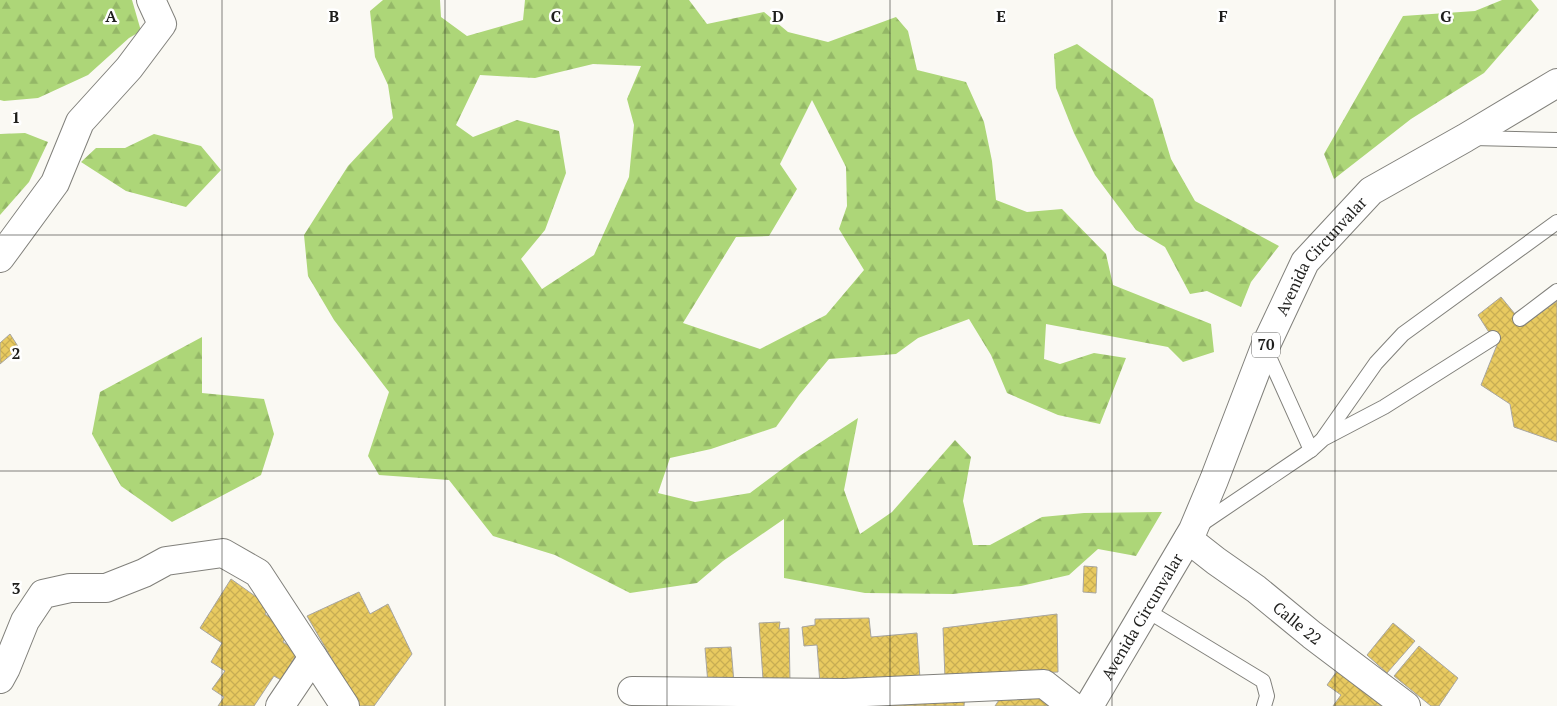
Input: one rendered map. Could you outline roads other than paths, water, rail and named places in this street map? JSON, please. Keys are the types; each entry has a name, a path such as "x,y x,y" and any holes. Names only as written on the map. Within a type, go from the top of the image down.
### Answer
{"street":[{"path":"0,258 55,183 80,122 128,68 162,24 151,0"},
{"name":"Avenida Circunvalar","path":"1089,706 1190,534 1214,480 1265,347 1305,262 1371,190 1557,84"},
{"name":"Calle 22","path":"1190,534 1216,561 1256,589 1312,635 1406,706"},
{"path":"0,679 25,621 43,594 70,588 106,588 144,574 166,561 223,553 258,573 345,706"},
{"path":"282,705 313,657"},
{"path":"632,691 844,693 1044,684 1072,706"}],"lane":[{"path":"1465,138 1557,140"},
{"path":"1323,440 1376,363 1403,334 1557,222"},
{"path":"1520,319 1557,291"},
{"path":"1190,534 1323,440 1384,407 1493,338"},
{"path":"1265,347 1310,450"},
{"path":"1146,610 1263,681 1266,696 1264,706"}]}
